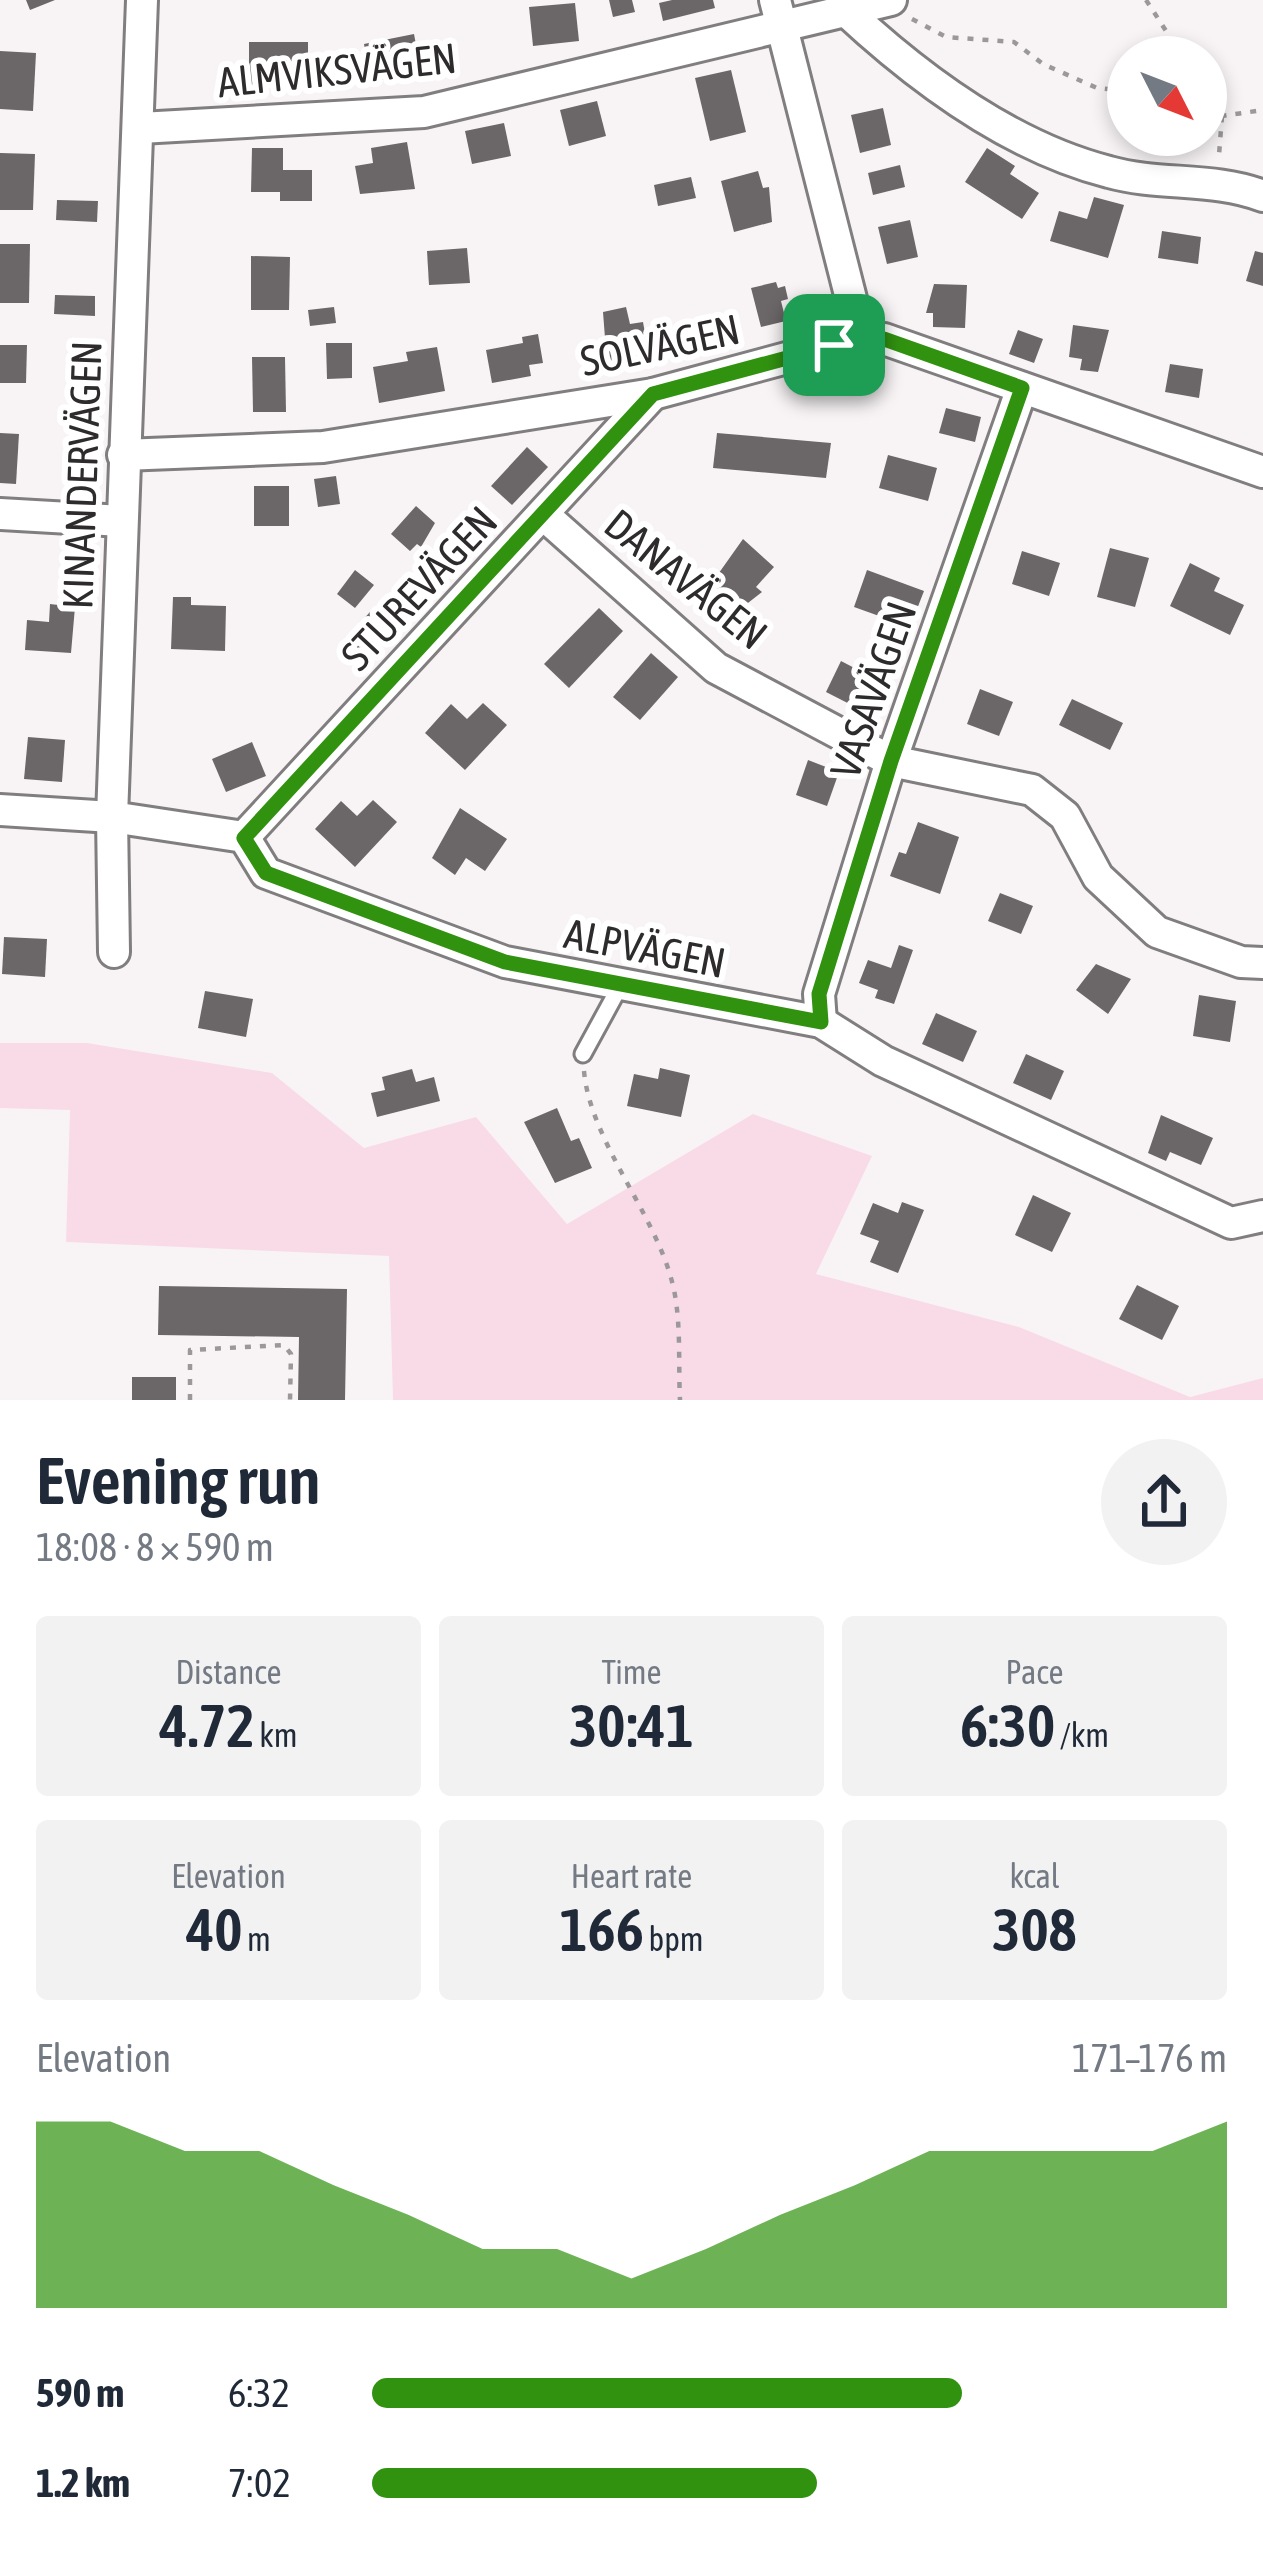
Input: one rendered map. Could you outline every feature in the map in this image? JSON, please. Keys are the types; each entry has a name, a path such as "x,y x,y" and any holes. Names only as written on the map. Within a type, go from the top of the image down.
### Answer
{"street":[{"name":"KINANDERVÄGEN","path":"114,952 112,817 142,0"},
{"name":"ALMVIKSVÄGEN","path":"140,128 424,112 778,13 845,10 890,0"},
{"path":"845,10 888,50 1024,141 1111,173 1216,185 1263,196"},
{"path":"778,13 861,338"},
{"name":"SOLVÄGEN","path":"123,455 323,447 653,394 861,338 884,339 1263,472"},
{"name":"VASAVÄGEN","path":"821,1022 819,994 891,761 1022,388"},
{"name":"STUREVÄGEN","path":"244,838 653,394"},
{"path":"0,514 122,521"},
{"name":"DANAVÄGEN","path":"545,516 716,668 891,761 1032,790 1065,816 1099,878 1156,932 1241,962 1263,963"},
{"path":"0,811 112,817 244,838"},
{"name":"ALPVÄGEN","path":"244,838 266,873 505,962 619,988 821,1022 883,1060 1231,1223 1263,1216"}],"lane":[{"path":"584,1054 619,988"}],"path":[{"path":"890,0 925,29 946,37 1014,42 1043,64 1107,89"},
{"path":"1146,0 1169,36"},
{"path":"1227,115 1263,110"},
{"path":"1216,185 1219,156"},
{"path":"584,1054 591,1107 637,1194 673,1281 680,1400"},
{"path":"190,1400 190,1350 284,1345 291,1354 290,1400"}],"shaded area":[{"path":"0,1043 87,1043 272,1073 364,1148 476,1117 567,1224 753,1114 872,1156 816,1274 1019,1327 1190,1397 1263,1378 1263,1400 393,1400 389,1256 66,1242 70,1110 0,1108"}],"building":[{"path":"26,0 55,0 30,10"},
{"path":"609,0 632,0 635,12 613,17"},
{"path":"713,0 715,8 663,21 659,3"},
{"path":"575,3 579,41 533,46 529,7"},
{"path":"414,34 421,72 371,82 364,44"},
{"path":"249,42 308,42 308,68 284,68 284,88 249,88"},
{"path":"0,51 36,53 33,111 0,109"},
{"path":"731,70 746,132 710,141 695,78"},
{"path":"597,101 606,136 569,146 560,110"},
{"path":"883,108 891,145 860,153 851,115"},
{"path":"504,123 511,156 472,164 465,131"},
{"path":"407,142 415,189 360,194 355,166 373,163 371,148"},
{"path":"252,148 283,148 283,170 312,170 312,201 280,201 280,192 251,192"},
{"path":"987,148 1015,166 1010,174 1039,193 1022,219 965,182"},
{"path":"0,153 35,154 33,210 0,210"},
{"path":"900,165 905,187 873,195 868,173"},
{"path":"758,171 763,188 769,187 772,222 734,232 721,181"},
{"path":"691,177 696,198 658,206 654,185"},
{"path":"1094,197 1124,205 1108,258 1050,241 1059,211 1087,219"},
{"path":"57,200 98,201 97,222 56,220"},
{"path":"910,220 918,257 887,264 878,227"},
{"path":"1162,231 1201,237 1198,264 1158,258"},
{"path":"0,244 30,244 29,303 0,303"},
{"path":"467,248 470,283 429,285 427,251"},
{"path":"1255,251 1263,253 1263,286 1246,281"},
{"path":"251,256 290,257 289,310 251,310"},
{"path":"776,282 778,288 785,286 788,299 781,301 786,321 761,327 751,288"},
{"path":"934,284 967,285 965,328 933,327 933,313 926,313"},
{"path":"55,295 95,296 95,316 54,314"},
{"path":"334,307 336,323 310,326 308,310"},
{"path":"626,307 630,324 643,322 649,356 607,364 603,312"},
{"path":"1073,325 1109,330 1098,372 1080,370 1082,359 1069,357"},
{"path":"1018,330 1043,339 1034,363 1009,354"},
{"path":"538,334 543,363 529,365 531,376 492,383 486,350 523,343 522,337"},
{"path":"326,343 352,343 352,378 327,379"},
{"path":"0,345 27,345 26,383 0,383"},
{"path":"437,347 445,391 379,403 373,367 408,361 406,352"},
{"path":"252,357 285,357 286,412 253,412"},
{"path":"1170,364 1203,369 1199,398 1165,392"},
{"path":"946,408 981,417 975,442 939,433"},
{"path":"0,433 19,434 16,484 0,483"},
{"path":"717,433 831,443 826,478 713,468"},
{"path":"527,447 548,467 512,505 491,486"},
{"path":"888,455 937,468 928,501 879,488"},
{"path":"336,476 340,504 318,507 314,479"},
{"path":"254,486 289,486 289,526 254,526"},
{"path":"416,506 435,523 421,547 417,544 410,551 391,534"},
{"path":"743,539 774,567 756,587 762,592 730,617 704,594"},
{"path":"1110,548 1149,558 1135,607 1097,597"},
{"path":"1022,551 1060,563 1049,596 1012,584"},
{"path":"1190,563 1220,578 1214,591 1244,605 1230,635 1170,606"},
{"path":"355,570 374,585 355,608 337,594"},
{"path":"867,570 924,591 910,627 854,607"},
{"path":"173,597 191,597 191,605 226,606 225,651 171,649"},
{"path":"50,604 75,607 71,653 25,650 27,620 49,622"},
{"path":"599,608 623,631 569,688 544,664"},
{"path":"370,612 394,634 369,661 345,639"},
{"path":"651,653 678,677 640,720 613,697"},
{"path":"841,661 891,687 875,717 826,692"},
{"path":"980,689 1013,702 999,736 967,724"},
{"path":"1072,699 1123,723 1110,750 1059,725"},
{"path":"483,703 507,725 465,770 425,733 451,704 467,719"},
{"path":"28,737 65,740 62,782 24,779"},
{"path":"252,742 266,776 226,792 212,759"},
{"path":"808,760 839,772 827,806 796,795"},
{"path":"373,800 397,822 355,867 315,829 341,801 357,816"},
{"path":"460,808 507,839 485,871 466,858 455,875 432,858"},
{"path":"918,822 959,837 940,894 890,876 899,852 906,854"},
{"path":"1000,893 1033,906 1021,934 988,921"},
{"path":"4,937 47,939 45,977 2,974"},
{"path":"899,945 913,950 894,1004 875,998 878,990 859,983 868,960 891,968"},
{"path":"1096,964 1131,979 1108,1014 1076,990"},
{"path":"205,991 253,999 246,1037 198,1028"},
{"path":"1199,995 1236,1001 1230,1042 1193,1036"},
{"path":"936,1013 977,1031 963,1062 922,1044"},
{"path":"1026,1054 1064,1071 1051,1100 1013,1083"},
{"path":"660,1068 690,1075 681,1117 627,1106 634,1074 658,1079"},
{"path":"412,1069 416,1082 434,1077 440,1101 377,1117 371,1093 385,1090 382,1077"},
{"path":"557,1108 571,1141 579,1138 592,1168 555,1183 524,1122"},
{"path":"1161,1115 1213,1138 1201,1165 1170,1152 1166,1161 1148,1153"},
{"path":"1033,1195 1071,1213 1052,1252 1015,1235"},
{"path":"902,1202 924,1210 898,1273 870,1262 879,1241 860,1234 873,1203 898,1213"},
{"path":"1137,1285 1179,1306 1162,1340 1119,1319"},
{"path":"159,1286 347,1289 345,1400 298,1400 299,1337 158,1335"},
{"path":"132,1377 176,1377 176,1400 132,1400"}],"route":[{"path":"861,338 884,339 1022,388 891,761 819,994 821,1022 619,988 505,962 266,873 244,838 653,394 834,345 861,338"}]}
